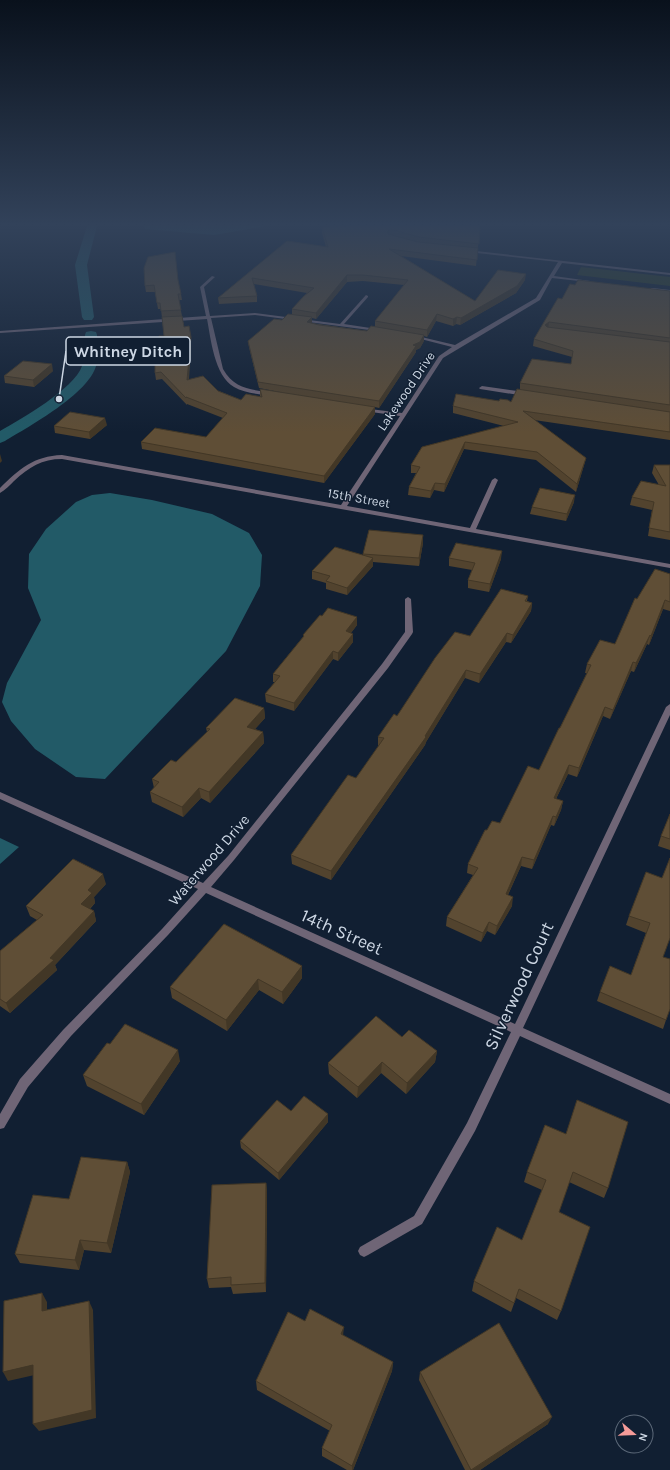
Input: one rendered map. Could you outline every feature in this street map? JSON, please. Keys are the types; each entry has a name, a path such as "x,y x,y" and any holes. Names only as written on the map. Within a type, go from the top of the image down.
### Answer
{"street":[{"path":"204,295 221,369 226,379 232,384 247,390 277,395"},
{"name":"Lakewood Drive","path":"343,508 441,357 456,346 538,299 540,295"},
{"path":"342,325 366,296"},
{"path":"0,332 262,314 385,332"},
{"path":"407,335 429,338 456,346"},
{"path":"482,388 529,395"},
{"path":"356,407 403,415"},
{"name":"15th Street","path":"0,491 21,471 43,458 62,457 670,566"},
{"path":"472,530 495,480"},
{"name":"Waterwood Drive","path":"0,1124 24,1083 67,1033 165,932 231,858 385,666 409,632 408,599"},
{"name":"Silverwood Court","path":"364,1251 418,1220 471,1127 670,707"},
{"name":"14th Street","path":"0,795 670,1099"}],"shaded area":[{"path":"110,493 152,500 212,514 249,533 262,555 260,586 226,651 105,779 76,777 35,749 11,721 2,702 7,683 41,620 28,588 29,554 46,529 76,502 92,495"},
{"path":"0,838 19,847 0,864"}],"building":[{"path":"156,295 178,295 181,310 161,311 160,303 157,303"},
{"path":"222,295 257,295 257,296 218,298"},
{"path":"306,295 331,295 316,313 292,309"},
{"path":"396,295 464,295 475,301 480,295 502,295 461,318 457,317 453,319 437,314 427,330 375,321"},
{"path":"564,295 670,295 670,338 549,322 545,325 547,327 670,342 670,405 520,383 532,359 571,364 573,351 534,339 558,298 562,299"},
{"path":"288,314 312,317 307,322 319,325 367,331 371,326 424,335 420,342 413,345 416,346 379,401 258,382 248,341 274,319 282,320"},
{"path":"182,316 184,327 189,326 191,337 187,380 203,376 218,391 241,400 246,394 262,397 260,389 375,407 324,476 141,442 155,428 206,437 227,413 186,398 161,372 155,373 155,357 159,336 164,336 162,317"},
{"path":"23,361 52,364 33,380 4,376"},
{"path":"517,389 670,412 670,432 523,411 586,458 577,484 537,452 465,442 445,484 435,483 431,491 409,487 420,467 411,465 422,447 518,422 453,406 456,394 499,401 500,399 508,400 511,402"},
{"path":"70,412 105,418 89,432 54,426"},
{"path":"654,465 670,465 670,532 649,528 654,502 632,497 641,481 666,486"},
{"path":"540,488 575,495 567,514 532,507"},
{"path":"369,530 423,535 419,558 363,554"},
{"path":"456,543 502,551 490,584 468,580 475,563 449,558"},
{"path":"335,547 373,558 347,588 326,581 330,576 312,571"},
{"path":"655,569 670,574 670,602 665,600 651,636 650,635 636,663 633,662 613,710 605,707 579,768 569,765 554,798 563,801 556,817 553,816 534,860 522,857 506,894 513,897 497,926 489,922 483,933 447,917 478,868 468,864 485,830 487,830 492,821 500,823 528,766 539,770 591,665 587,664 600,640 615,644 635,598 637,599"},
{"path":"501,589 528,596 525,601 532,603 513,635 507,633 480,674 466,670 425,736 426,737 331,871 291,855 348,775 356,778 384,738 378,737 394,714 397,716 435,658 455,632 470,636"},
{"path":"328,608 357,617 346,631 353,634 338,653 333,651 294,703 265,694 280,676 273,674 304,636 303,635"},
{"path":"235,698 264,708 247,727 263,732 209,792 199,788 182,807 150,792 159,782 152,779 171,760 176,762 210,729 206,728"},
{"path":"670,814 670,839 661,836"},
{"path":"670,858 670,938 663,957 670,959 670,1009 666,1020 600,992 610,966 631,975 650,923 629,916 646,872 662,878"},
{"path":"73,859 103,874 88,890 92,893 81,904 94,911 50,958 54,960 6,1003 0,999 0,951 43,915 26,906"},
{"path":"224,924 302,966 282,992 258,979 226,1020 170,987"},
{"path":"376,1016 402,1037 409,1030 437,1051 407,1083 382,1062 358,1087 328,1063"},
{"path":"125,1024 178,1050 141,1104 83,1075 107,1043 110,1044"},
{"path":"304,1096 328,1114 278,1173 240,1141 277,1100 291,1111"},
{"path":"577,1100 628,1122 608,1188 573,1172 559,1212 590,1227 561,1311 519,1289 514,1303 474,1281 497,1227 522,1240 546,1180 527,1172 545,1125 566,1134"},
{"path":"81,1157 127,1162 107,1243 80,1240 75,1260 15,1254 33,1195 69,1199"},
{"path":"266,1183 265,1283 231,1285 231,1277 207,1279 212,1185"},
{"path":"42,1293 42,1311 89,1301 92,1410 33,1424 33,1365 3,1372 4,1301"},
{"path":"310,1309 344,1327 341,1334 393,1362 352,1466 322,1448 332,1425 256,1381 288,1312 305,1321"},
{"path":"499,1323 552,1417 471,1470 420,1372"}],"waterway":[{"path":"85,295 88,317"},
{"path":"0,438 50,406 75,386 84,376 90,363 91,335"}],"place":[{"name":"Whitney Ditch","path":"59,399"}]}
